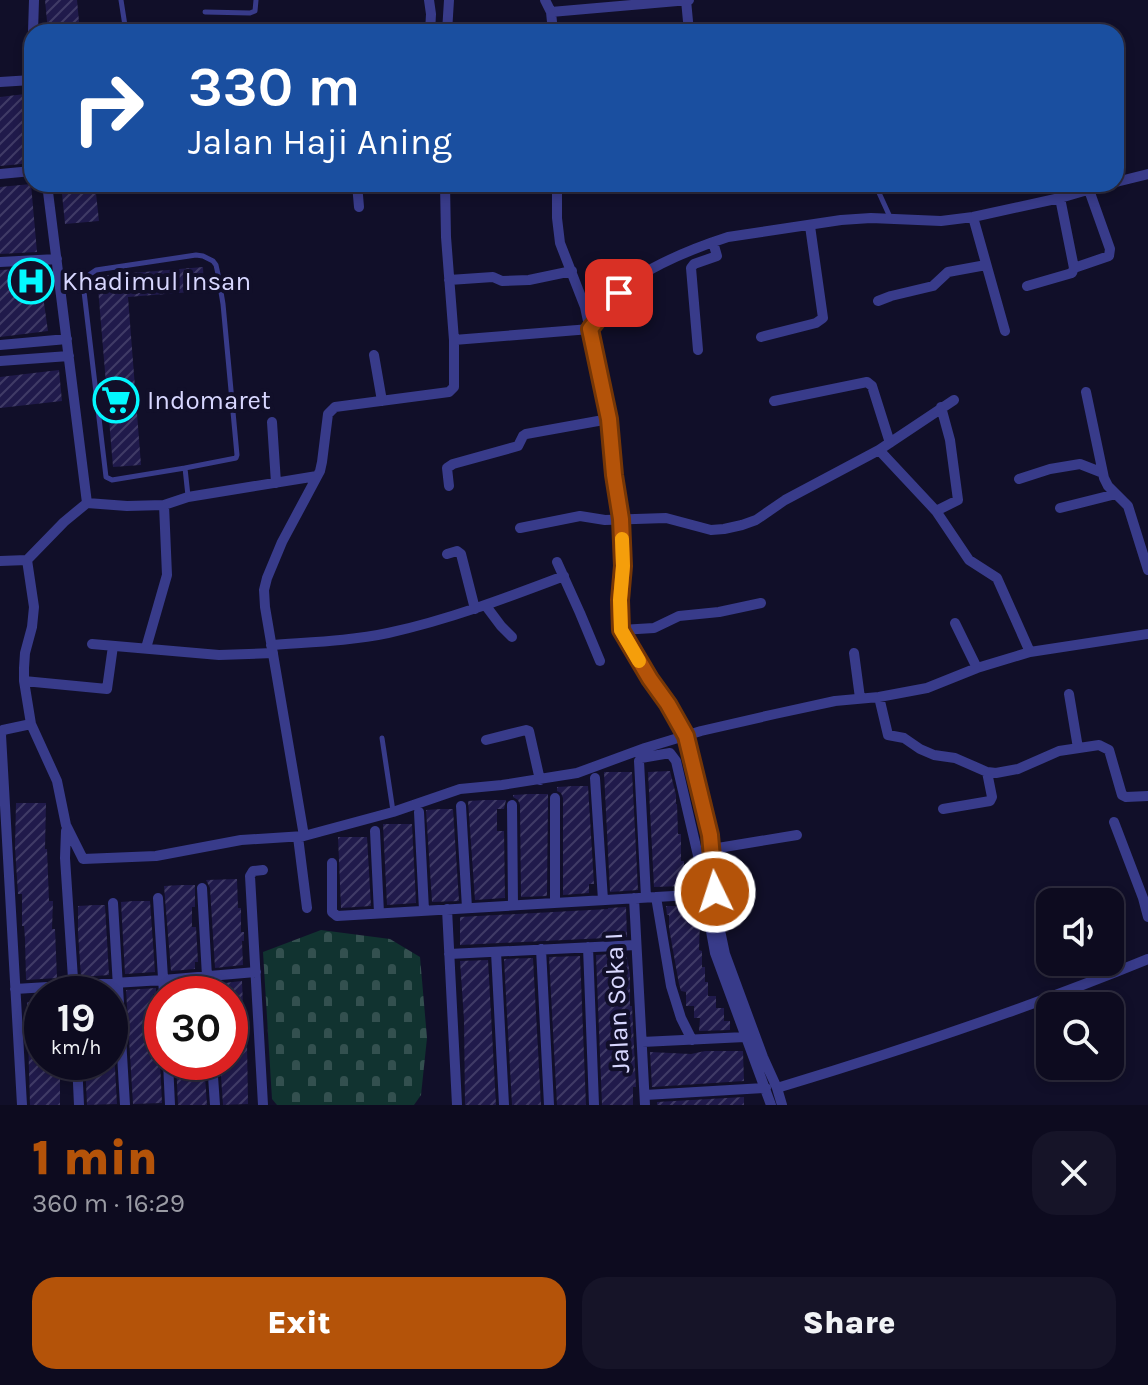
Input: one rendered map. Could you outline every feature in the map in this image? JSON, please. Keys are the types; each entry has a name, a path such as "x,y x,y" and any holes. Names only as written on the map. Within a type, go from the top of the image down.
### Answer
{"street":[{"path":"33,24 34,0"},
{"path":"429,0 430,24"},
{"path":"448,24 449,0"},
{"path":"545,0 552,24"},
{"path":"551,12 688,0 689,24"},
{"path":"0,82 24,80"},
{"path":"0,174 24,172"},
{"path":"1124,180 1148,174"},
{"path":"48,192 87,503"},
{"path":"358,192 359,207"},
{"path":"307,908 301,836 264,590 282,542 317,476 331,410 453,389 454,340 445,192"},
{"path":"557,192 558,231 590,329 609,419 621,519 621,630 686,736 706,812 716,907 725,954 763,1057 771,1088 771,1105"},
{"path":"454,340 590,329 635,279 728,237 841,220 891,218 941,221 973,217 1082,192"},
{"path":"1074,268 1110,254 1090,192"},
{"path":"1027,286 1072,273 1074,268 1060,198"},
{"path":"973,217 1005,331"},
{"path":"761,337 816,323 823,318 810,226"},
{"path":"698,350 691,268 694,264 716,257 713,242"},
{"path":"0,262 57,259"},
{"path":"878,301 933,286 948,272 986,265"},
{"path":"449,280 493,277 502,281 529,280 572,271"},
{"path":"0,345 67,339"},
{"path":"374,355 382,401"},
{"path":"0,361 69,356"},
{"path":"774,401 867,382 872,386 890,443"},
{"path":"1086,392 1105,482 1128,506 1148,570"},
{"path":"520,528 580,516 599,520 666,518 711,530 742,525 879,450 954,400"},
{"path":"936,511 958,500 950,440 941,407"},
{"path":"449,486 447,468 453,464 518,446 526,434 609,419"},
{"path":"272,422 276,483"},
{"path":"879,450 936,511 969,560 997,578 1030,652"},
{"path":"1019,479 1080,464 1103,473"},
{"path":"0,561 27,560 87,503 164,505 188,497 317,476"},
{"path":"1060,508 1116,494"},
{"path":"146,648 167,575 164,505"},
{"path":"447,554 457,551 461,554 480,608 512,637"},
{"path":"27,560 34,607 25,653 24,681 31,724 57,781 66,825 72,976"},
{"path":"557,562 600,661"},
{"path":"92,644 219,655 386,634 480,608 564,576"},
{"path":"621,630 654,628 679,616 761,603"},
{"path":"955,623 977,668"},
{"path":"66,825 81,857 87,860 156,856 241,840 301,836 393,812 460,789 540,780 593,768 701,731 797,709 927,688 1030,652 1148,634"},
{"path":"24,681 107,689 113,646"},
{"path":"854,653 860,698"},
{"path":"1069,694 1078,748"},
{"path":"879,697 886,732 934,755 955,758 996,773 1018,769 1059,751 1099,745 1107,749 1111,757 1122,795 1148,796"},
{"path":"22,1105 1,730 31,724"},
{"path":"486,740 528,731 540,780"},
{"path":"692,1040 671,986 651,897 639,761 641,758 670,753 676,761 707,894 715,953 745,1037 782,1105"},
{"path":"943,809 991,800 987,772"},
{"path":"595,778 603,900"},
{"path":"555,798 555,902"},
{"path":"512,805 513,905"},
{"path":"461,806 467,908"},
{"path":"419,812 424,910"},
{"path":"1114,822 1148,917"},
{"path":"375,831 379,913"},
{"path":"712,849 797,835"},
{"path":"332,863 334,914 337,916 707,894"},
{"path":"263,870 251,873 263,1105"},
{"path":"202,888 207,976 256,972"},
{"path":"158,898 163,976"},
{"name":"Jalan Soka I","path":"634,898 645,1100"},
{"path":"113,903 118,976"},
{"path":"447,909 457,1105"},
{"path":"449,954 636,945"},
{"path":"588,947 594,1105"},
{"path":"541,949 549,1105"},
{"path":"496,952 504,1105"},
{"path":"645,1100 771,1088 882,1057 1148,959"},
{"path":"15,989 24,989"},
{"path":"642,1042 745,1037"},
{"path":"78,1080 79,1105"},
{"path":"124,1080 125,1105"},
{"path":"169,1080 170,1105"},
{"path":"213,1080 215,1105"}],"lane":[{"path":"121,0 125,24"},
{"path":"205,12 250,13 255,11 256,0"},
{"path":"879,192 891,218"},
{"path":"196,255 208,258 216,265 223,304 236,458 112,480 106,478 83,283 86,277 96,270 196,255"},
{"path":"59,275 86,277"},
{"path":"185,468 188,497"},
{"path":"382,738 393,812"}],"green space":[{"path":"321,930 390,939 420,957 427,1038 421,1095 414,1105 277,1105 272,1099 263,952"}],"building":[{"path":"45,0 77,0 79,24 47,24"},
{"path":"24,94 24,164 0,166 0,97"},
{"path":"24,185 24,192 32,192 37,252 0,254 0,187"},
{"path":"62,192 96,192 99,221 65,224"},
{"path":"203,267 204,291 128,297 141,465 113,467 97,276"},
{"path":"39,268 48,331 0,337 0,270"},
{"path":"59,370 62,401 0,408 0,377"},
{"path":"670,771 676,795 678,834 681,834 684,886 654,887 648,772"},
{"path":"604,772 632,772 638,890 610,892"},
{"path":"588,786 594,884 589,884 589,893 563,895 563,798 557,787"},
{"path":"548,794 547,896 521,897 520,805 513,795"},
{"path":"506,800 504,809 497,809 497,831 504,831 505,898 475,900 468,801"},
{"path":"16,803 46,803 45,849 49,901 53,901 52,929 55,929 57,976 26,976 22,894 18,894"},
{"path":"453,809 459,901 432,902 426,810"},
{"path":"383,824 412,824 416,903 387,905"},
{"path":"338,837 367,837 371,906 341,908"},
{"path":"237,879 241,932 244,932 243,965 215,968 210,888 206,880"},
{"path":"195,885 192,927 196,927 198,962 195,962 195,969 171,971 164,886"},
{"path":"150,901 155,972 125,974 121,902"},
{"path":"105,905 109,975 81,976 78,906"},
{"path":"666,906 697,906 699,950 702,951 708,996 716,996 716,1008 724,1008 724,1021 730,1021 730,1030 699,1031 700,1018 694,1018 694,1006 686,1006 686,992 681,991 679,984"},
{"path":"626,907 627,937 460,945 460,917"},
{"path":"626,953 630,974 636,1087 633,1087 633,1105 602,1105 596,955"},
{"path":"580,956 586,1105 557,1105 549,957"},
{"path":"533,958 541,1105 512,1105 504,959"},
{"path":"488,960 496,1105 465,1105 460,961"},
{"path":"144,989 144,1080 161,1080 162,1103 133,1104 128,990"},
{"path":"743,1051 744,1081 652,1087 650,1052 691,1054"},
{"path":"29,1080 60,1080 60,1105 30,1105"},
{"path":"86,1080 116,1080 117,1104 87,1105"},
{"path":"177,1080 205,1080 207,1105 178,1105"},
{"path":"221,1080 248,1080 248,1104 223,1105"},
{"path":"744,1097 744,1105 657,1105 657,1102"}],"slow traffic":[{"path":"622,539 621,630 639,661"}],"place":[{"name":"Khadimul Insan","path":"31,281"},
{"name":"Indomaret","path":"116,400"}],"route":[{"path":"619,293 590,329 606,397 621,519 621,630 686,736 706,812 715,892"}]}
